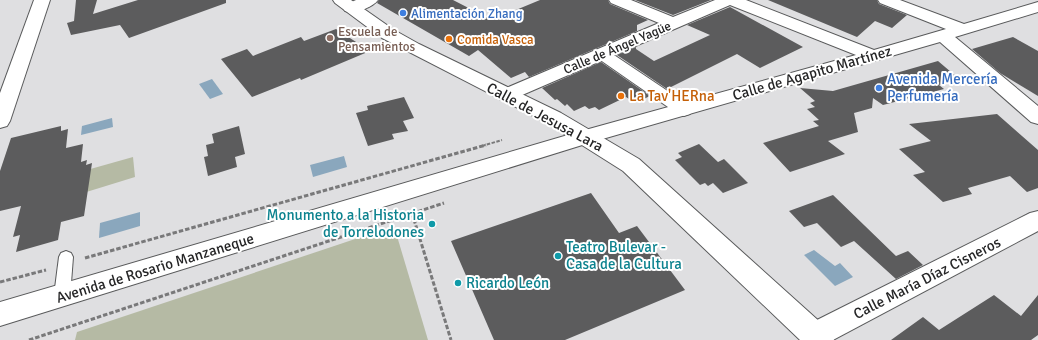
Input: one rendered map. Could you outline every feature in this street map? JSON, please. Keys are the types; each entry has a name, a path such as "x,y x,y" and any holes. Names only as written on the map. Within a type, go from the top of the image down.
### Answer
{"street":[{"path":"0,121 42,0"},
{"path":"346,4 370,0"},
{"path":"617,0 672,24"},
{"name":"Calle de Ángel Yagüe","path":"506,96 728,0"},
{"path":"732,0 873,56"},
{"path":"886,0 962,29"},
{"path":"1012,0 1035,7"},
{"name":"Calle de Jesusa Lara","path":"346,4 388,34 506,96 554,118 631,165 818,338"},
{"name":"Calle de Agapito Martínez","path":"585,137 873,56 1035,7"},
{"path":"942,35 1038,117"},
{"path":"602,54 684,110"},
{"name":"Avenida de Rosario Manzaneque","path":"0,314 62,296 489,155 585,137"},
{"name":"Calle María Díaz Cisneros","path":"818,338 1038,220"}],"lane":[{"path":"62,296 65,260"}],"path":[{"path":"0,282 65,260 489,155 507,138"},
{"path":"29,340 448,201"},
{"path":"412,213 451,340"}],"green space":[{"path":"133,157 135,177 54,202 55,179"},
{"path":"394,226 428,340 75,340 77,332"}],"water":[{"path":"212,79 223,94 210,99 199,84"},
{"path":"112,118 113,127 81,135 82,126"},
{"path":"344,156 347,167 313,177 310,165"},
{"path":"140,212 140,226 99,238 100,223"},
{"path":"814,250 835,266 840,263 853,277 835,286 804,255"}],"building":[{"path":"76,0 97,0 93,14 138,0 226,0 226,3 129,38 120,25 71,35 67,23 74,21"},
{"path":"379,0 453,0 492,20 540,0 608,0 610,4 648,20 637,25 637,31 529,77 525,72 511,78 478,50 469,56 377,3"},
{"path":"635,0 711,0 673,15"},
{"path":"768,0 877,0 879,4 907,15 892,28 875,21 857,37"},
{"path":"730,7 803,47 760,68 737,54 667,89 617,55 636,47 636,49 654,61 710,35 687,25"},
{"path":"336,29 370,51 301,80 300,78 252,97 221,59 247,49 253,56 301,37 304,41"},
{"path":"1013,37 1038,51 1038,96 1000,73 972,49"},
{"path":"938,61 958,78 939,85 944,89 883,105 873,98 872,108 854,113 858,132 828,141 845,154 790,172 763,143 819,126 813,121 819,120 807,109 815,107 810,103 815,101 800,88 833,91"},
{"path":"601,62 650,96 635,103 626,97 599,110 595,107 589,109 585,106 574,111 567,104 565,106 557,99 555,100 542,88"},
{"path":"404,97 414,118 403,121 408,131 392,134 394,139 368,146 356,113 368,110 367,106"},
{"path":"997,114 1038,150 1038,188 1027,192 1010,176 968,188 972,194 943,202 913,175 925,172 899,149 931,141 909,124"},
{"path":"61,126 61,131 68,129 66,148 83,144 81,162 87,160 86,165 92,163 84,216 61,222 58,240 16,252 20,235 13,237 21,206 0,211 0,171 11,138"},
{"path":"239,126 245,154 235,157 237,167 208,176 204,157 208,156 206,145 214,143 212,134"},
{"path":"699,144 718,162 724,159 748,183 723,193 713,183 708,186 705,183 700,185 675,160 682,157 678,153"},
{"name":"Teatro Bulevar - Casa de la Cultura","path":"591,193 619,233 637,226 685,290 565,340 494,340 451,241"},
{"path":"833,195 896,256 908,251 923,265 896,279 854,241 841,247 817,223 804,227 789,211"},
{"path":"994,295 1021,316 1038,295 1038,335 1031,340 891,340 923,317 939,330"}],"place":[{"name":"Alimentación Zhang","path":"403,13"},
{"name":"Escuela de Pensamientos","path":"330,38"},
{"name":"Comida Vasca","path":"449,39"},
{"name":"Avenida Mercería Perfumería","path":"879,88"},
{"name":"La Tav'HERna","path":"621,96"},
{"name":"Monumento a la Historia de Torrelodones","path":"432,224"},
{"name":"Teatro Bulevar - Casa de la Cultura","path":"558,256"},
{"name":"Ricardo León","path":"458,283"}]}
